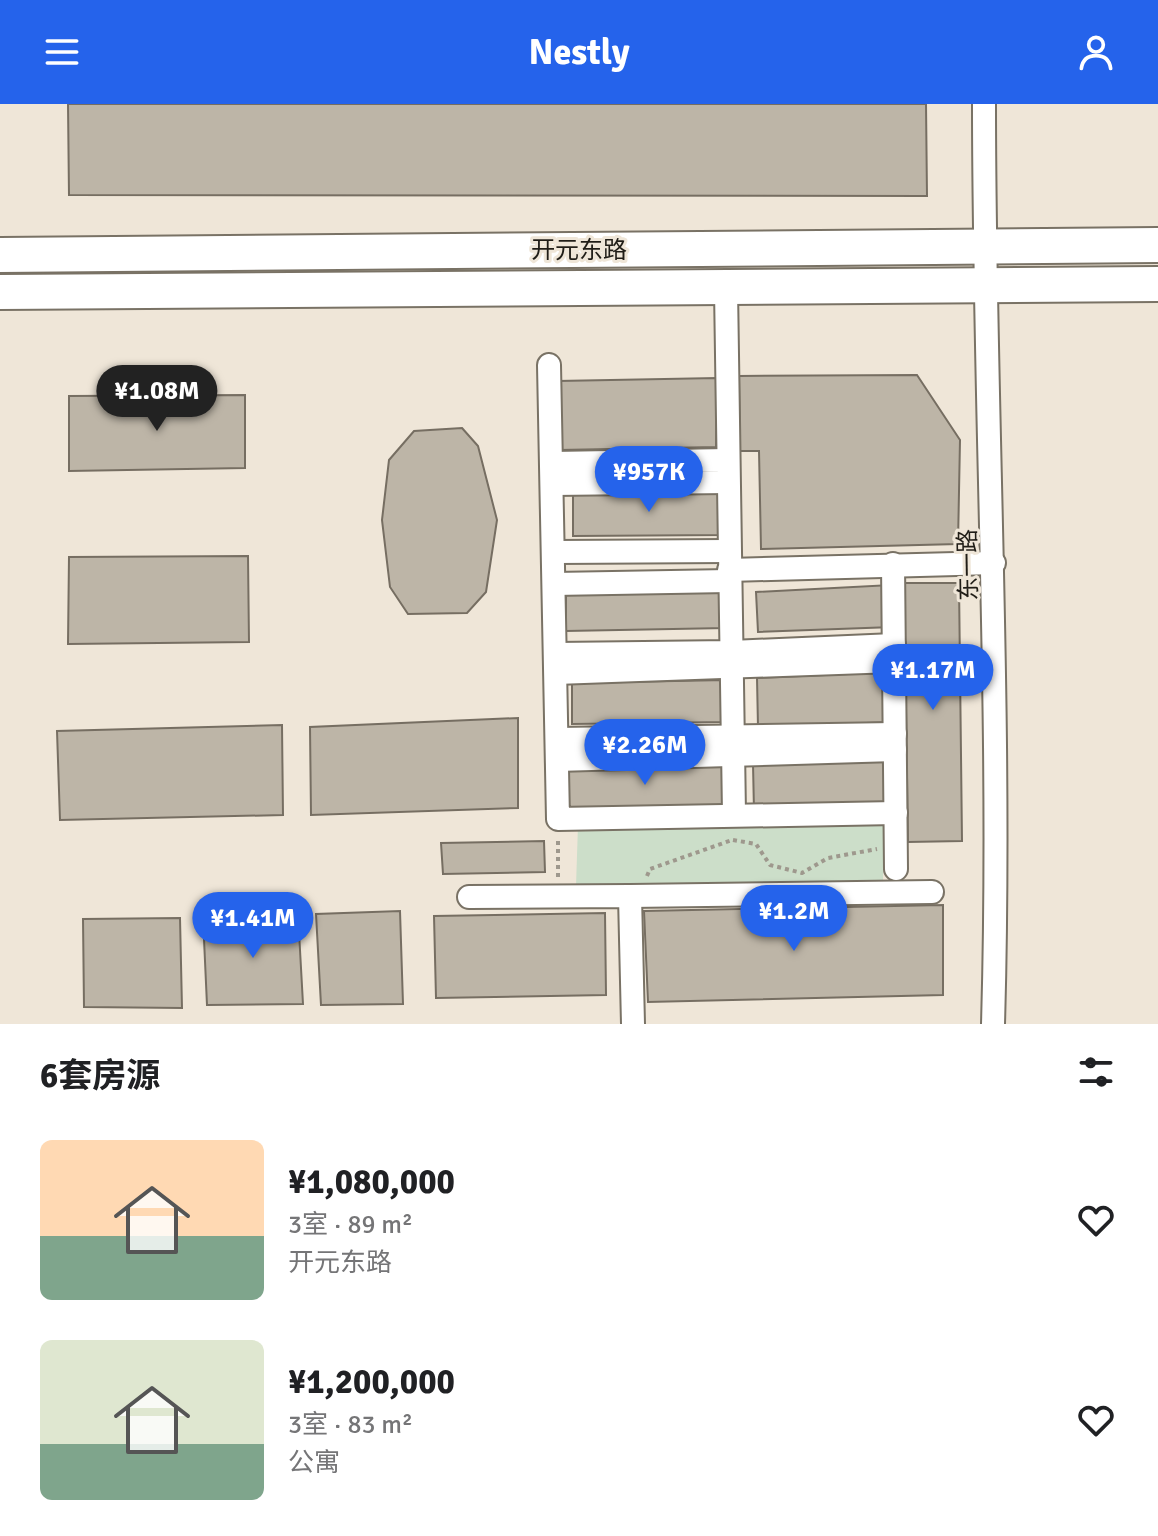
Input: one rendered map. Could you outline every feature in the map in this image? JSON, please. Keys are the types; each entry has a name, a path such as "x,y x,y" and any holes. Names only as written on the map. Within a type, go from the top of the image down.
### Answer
{"main road":[{"name":"开元东路","path":"0,255 1158,245"},
{"name":"开元东路","path":"0,292 1158,284"}],"street":[{"name":"东一路","path":"984,104 984,247 994,563 997,879 993,1024"},
{"path":"726,289 734,814"},
{"path":"549,365 558,819 896,813"},
{"path":"553,473 728,471"},
{"path":"555,552 729,567"},
{"path":"554,584 729,567 994,563"},
{"path":"893,564 896,869"},
{"path":"556,663 894,653"},
{"path":"557,750 895,742"},
{"path":"469,897 932,892"},
{"path":"633,1024 634,896"}],"path":[{"path":"733,840 734,814"},
{"path":"557,896 558,819"},
{"path":"634,896 650,869 733,840 756,844 770,865 802,873 828,858 896,844"}],"green space":[{"path":"884,818 883,881 576,886 578,825"}],"building":[{"path":"68,104 926,104 927,196 69,195"},
{"path":"917,375 960,440 958,544 761,549 759,451 740,451 739,376"},
{"path":"717,378 716,447 559,450 558,381"},
{"path":"245,395 245,468 69,471 69,396"},
{"path":"462,428 478,446 497,520 486,592 467,613 408,614 390,587 382,520 389,460 414,431"},
{"path":"723,492 724,535 573,536 573,494"},
{"path":"248,556 249,642 68,644 69,557"},
{"path":"904,583 959,583 962,841 908,842"},
{"path":"891,585 893,627 758,632 756,592"},
{"path":"724,589 726,628 566,631 566,592"},
{"path":"894,672 894,722 758,727 757,678"},
{"path":"726,680 726,722 572,724 572,683"},
{"path":"518,718 518,808 311,815 310,727"},
{"path":"282,725 283,815 60,820 57,731"},
{"path":"894,760 894,806 754,811 753,764"},
{"path":"724,764 726,806 566,810 566,767"},
{"path":"544,841 545,872 443,874 441,843"},
{"path":"943,905 943,995 648,1002 644,911"},
{"path":"400,911 403,1004 321,1005 316,914"},
{"path":"605,913 606,995 436,998 434,916"},
{"path":"298,914 303,1004 207,1005 203,917"},
{"path":"180,918 182,1008 84,1007 83,919"}]}
